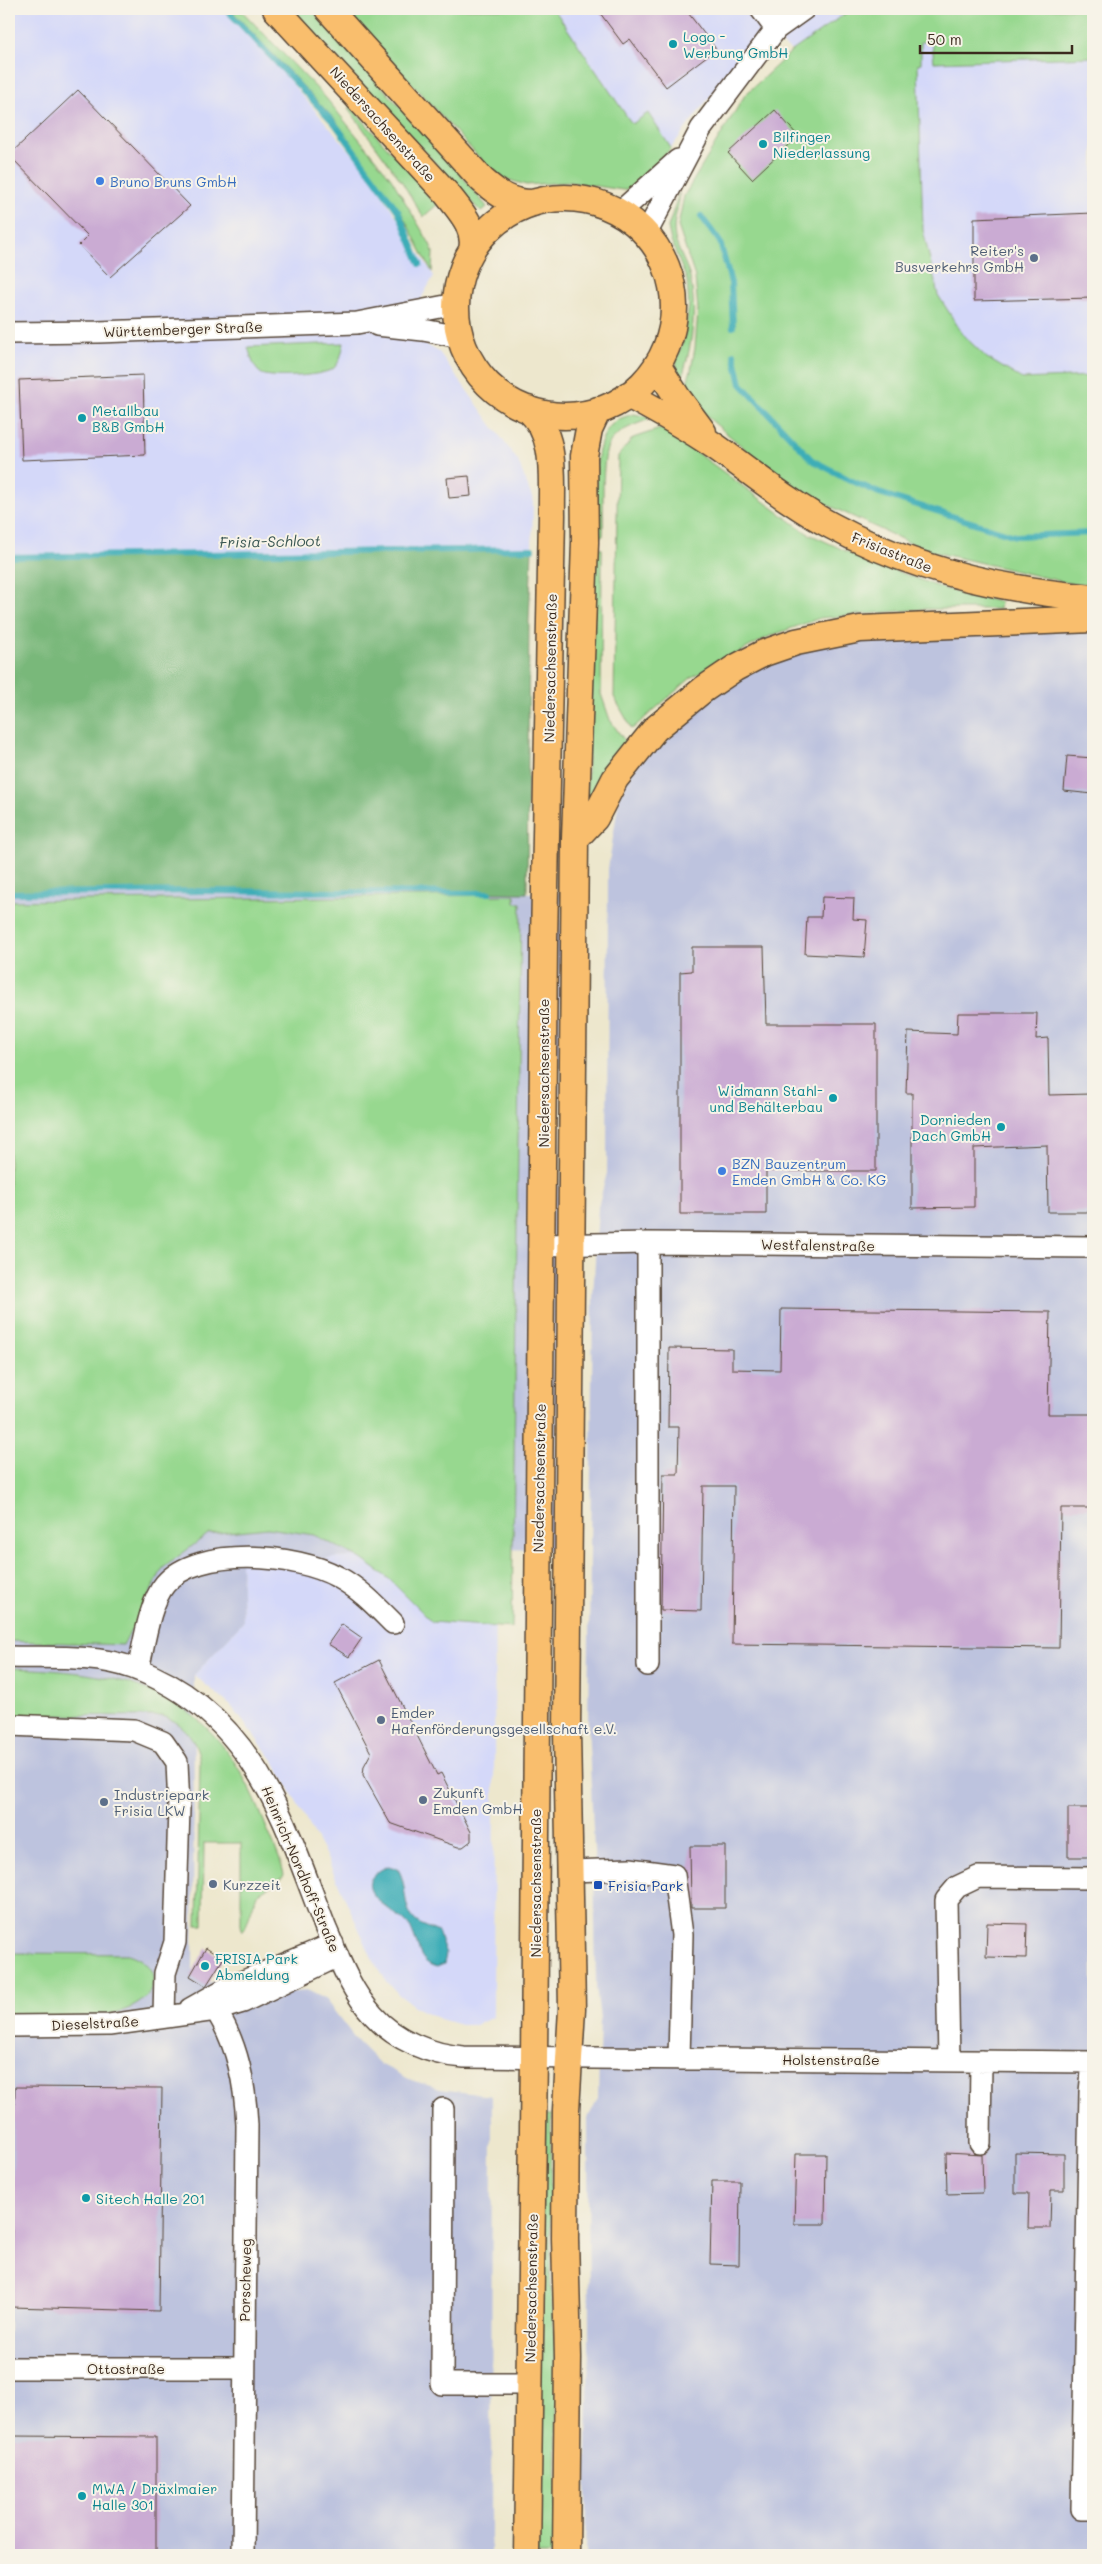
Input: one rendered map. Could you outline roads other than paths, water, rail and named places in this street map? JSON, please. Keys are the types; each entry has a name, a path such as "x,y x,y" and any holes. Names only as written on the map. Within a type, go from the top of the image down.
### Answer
{"main road":[{"name":"Niedersachsenstraße","path":"276,9 447,194 470,226 473,236 472,250"},
{"name":"Niedersachsenstraße","path":"328,9 482,180 502,197 516,202 532,203 563,198 583,199 620,212 646,234 666,264 674,298 671,332 657,365 645,382 628,396 598,410 559,415 528,408 500,394 482,378 460,337 456,320 456,304 463,270 472,250 487,230 504,217 532,203"},
{"name":"Frisiastraße","path":"657,365 677,397 715,446"},
{"name":"Frisiastraße","path":"628,396 715,446 781,495 832,526 890,554 967,580 1049,594 1093,598"},
{"name":"Niedersachsenstraße","path":"527,2555 552,461 544,428 528,408"},
{"path":"566,2555 568,2357 565,2238 566,2110 572,2009 567,1730 575,839 585,542 584,456 588,428 598,410"},
{"path":"575,839 595,818 615,779 656,729 704,689 735,668 764,653 796,642 860,629 1093,619"}],"street":[{"path":"761,9 776,30"},
{"path":"646,234 701,129 776,30 804,9"},
{"path":"620,212 688,152"},
{"name":"Württemberger Straße","path":"357,323 456,304"},
{"name":"Württemberger Straße","path":"9,333 117,332 357,323 423,330 460,337"},
{"path":"648,1243 648,1665"},
{"name":"Westfalenstraße","path":"542,1245 648,1243 1093,1247"},
{"path":"138,1670 157,1596 165,1584 178,1572 211,1561 236,1557 263,1557 298,1562 336,1575 360,1590 393,1623"},
{"name":"Heinrich-Nordhoff-Straße","path":"9,1657 85,1659 108,1662 138,1670 172,1684 224,1726 253,1764 273,1800 335,1950 356,1992 369,2011 383,2025 410,2042 454,2056 570,2058"},
{"path":"9,1725 134,1730 155,1737 170,1749 177,1762 179,1772 178,1876 174,1942 165,1973 165,1985 172,2016"},
{"path":"571,1871 630,1869 674,1875 682,1935 679,2058"},
{"path":"949,2060 946,1900 958,1888 978,1877 1093,1878"},
{"name":"Dieselstraße","path":"172,2016 253,1977 335,1950"},
{"name":"Dieselstraße","path":"9,2026 88,2026 216,2010 243,2002 335,1950"},
{"name":"Porscheweg","path":"216,2010 239,2062 246,2099 243,2555"},
{"name":"Holstenstraße","path":"570,2058 1093,2062"},
{"path":"980,2143 981,2061"},
{"path":"1093,2062 1082,2509 1093,2509"},
{"path":"443,2109 442,2384 529,2384"},
{"name":"Ottostraße","path":"9,2368 244,2368"}],"water":[{"path":"388,1866 397,1868 401,1874 407,1905 414,1919 420,1924 438,1932 446,1954 444,1964 437,1967 425,1961 421,1956 409,1926 376,1898 371,1890 370,1882 375,1874"}],"waterway":[{"path":"226,9 335,124 398,211 420,264"},
{"path":"701,216 720,242 731,283 733,327"},
{"path":"734,354 741,384 812,460 850,480 879,493 1015,536 1093,533"},
{"name":"Frisia-Schloot","path":"9,557 532,549"},
{"path":"9,893 201,891 489,893"}],"place":[{"name":"Logo - Werbung GmbH","path":"673,44"},
{"name":"Bilfinger Niederlassung","path":"763,144"},
{"name":"Bruno Bruns GmbH","path":"100,181"},
{"name":"Reiter's Busverkehrs GmbH","path":"1034,258"},
{"name":"Metallbau B&B GmbH","path":"82,418"},
{"name":"Widmann Stahl- und Behälterbau","path":"833,1098"},
{"name":"Dornieden Dach GmbH","path":"1001,1127"},
{"name":"BZN Bauzentrum Emden GmbH & Co. KG","path":"722,1171"},
{"name":"Emder Hafenförderungsgesellschaft e.V.","path":"381,1720"},
{"name":"Zukunft Emden GmbH","path":"423,1800"},
{"name":"Industriepark Frisia LKW","path":"104,1802"},
{"name":"Kurzzeit","path":"213,1884"},
{"name":"Frisia Park","path":"598,1885"},
{"name":"FRISIA Park Abmeldung","path":"205,1966"},
{"name":"Sitech Halle 201","path":"86,2198"},
{"name":"MWA / Dräxlmaier Halle 301","path":"82,2496"}]}
